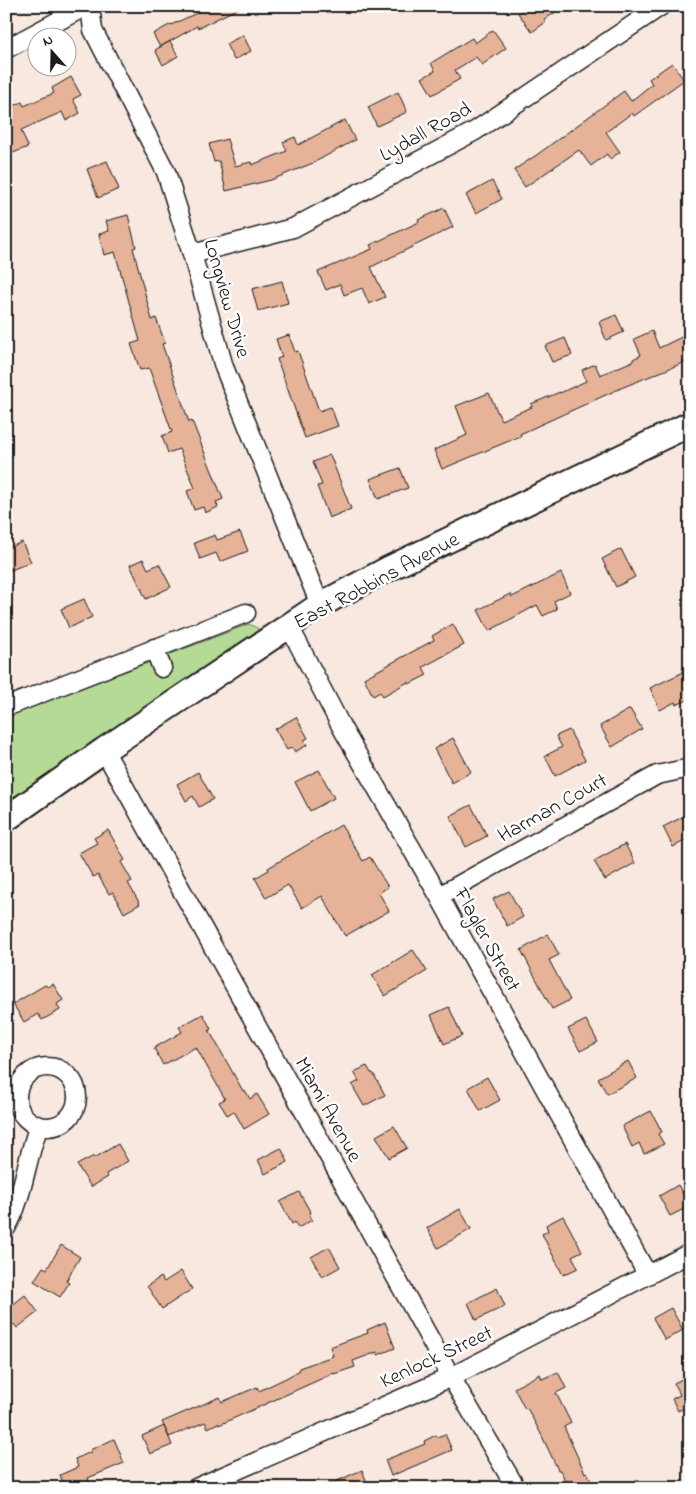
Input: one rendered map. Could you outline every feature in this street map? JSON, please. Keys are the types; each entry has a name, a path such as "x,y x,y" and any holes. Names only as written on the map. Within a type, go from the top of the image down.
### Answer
{"main road":[{"name":"East Robbins Avenue","path":"6,819 104,750 320,605 388,569 690,424"}],"street":[{"path":"6,49 88,6"},
{"name":"Longview Drive","path":"88,6 93,30 166,172 192,254 224,367 320,605"},
{"name":"Lydall Road","path":"192,254 294,228 475,132 661,6"},
{"path":"6,707 246,613"},
{"name":"Flagler Street","path":"289,626 342,728 439,896 647,1274"},
{"path":"154,648 162,668"},
{"name":"Miami Avenue","path":"104,750 451,1377 516,1488"},
{"name":"Harman Court","path":"439,896 657,775 690,768"},
{"path":"6,1228 12,1219 20,1194 38,1126"},
{"name":"Kenlock Street","path":"196,1488 451,1377 690,1253"}],"green space":[{"path":"249,624 261,630 6,802 6,717"}],"building":[{"path":"196,6 243,6 198,28 197,26 160,47 153,34 199,12"},
{"path":"527,6 564,6 544,20 546,22 532,32 518,13"},
{"path":"493,30 506,48 482,65 476,57 455,70 460,79 432,95 422,78 435,71 431,63 472,38 475,43"},
{"path":"243,35 251,51 234,60 226,44"},
{"path":"170,41 178,56 163,65 155,50"},
{"path":"672,63 684,80 634,116 632,113 606,132 620,152 610,159 607,154 591,166 579,150 525,187 514,170 624,91 631,101 652,84 649,79"},
{"path":"72,78 81,95 73,99 80,113 66,121 62,112 21,130 28,147 13,153 6,139 6,97 11,107 22,102 24,106 54,93 52,88"},
{"path":"398,92 407,112 377,126 368,107"},
{"path":"345,120 355,140 313,163 271,180 226,191 219,161 214,162 209,144 227,139 235,166 251,162 252,165 287,151 283,142 295,137 298,145"},
{"path":"107,161 119,189 98,198 87,169"},
{"path":"492,181 502,199 476,213 466,195"},
{"path":"444,208 453,227 371,267 385,297 369,304 362,288 344,295 340,284 326,290 318,272 372,249 370,245"},
{"path":"128,215 136,247 133,248 152,320 156,318 165,343 162,344 189,422 192,421 223,499 216,502 218,507 205,513 203,507 194,510 187,491 195,488 179,449 168,453 162,436 172,432 149,368 140,370 131,344 140,341 115,252 104,255 99,234 109,231 106,221"},
{"path":"282,281 288,303 258,311 252,289"},
{"path":"616,315 624,332 606,340 599,322"},
{"path":"652,331 659,348 690,333 690,360 621,388 520,434 521,436 442,469 434,450 467,435 456,406 489,393 501,420 532,407 531,404 586,381 582,370 595,364 600,375 633,361 633,359 641,355 634,339"},
{"path":"289,335 295,352 298,351 319,411 331,407 338,426 305,438 277,359 282,357 276,339"},
{"path":"565,338 572,355 552,362 545,346"},
{"path":"330,455 351,509 329,518 317,486 322,485 313,462"},
{"path":"400,468 408,488 378,499 370,479"},
{"path":"240,532 248,551 220,562 216,553 200,559 194,543 215,535 217,540"},
{"path":"22,542 31,562 6,572 6,549"},
{"path":"621,549 635,577 616,587 602,559"},
{"path":"143,559 148,569 159,564 171,587 146,599 130,565"},
{"path":"561,573 570,593 554,601 557,609 543,616 537,605 489,631 478,610 510,594 512,597"},
{"path":"84,599 92,617 69,628 61,609"},
{"path":"453,624 464,645 423,667 427,675 409,684 408,682 383,696 380,692 373,696 364,678 434,640 432,636"},
{"path":"690,669 690,699 676,705 675,702 660,710 650,688"},
{"path":"630,709 642,729 612,747 600,726"},
{"path":"296,717 308,738 304,740 307,745 295,752 292,747 287,750 275,729"},
{"path":"569,730 585,760 555,776 545,756 562,747 556,736"},
{"path":"453,738 471,772 452,783 434,749"},
{"path":"319,770 334,798 310,811 295,782"},
{"path":"198,772 213,799 199,807 193,796 186,801 177,784"},
{"path":"471,805 487,836 466,847 450,816"},
{"path":"690,813 690,838 673,847 663,827"},
{"path":"341,825 363,861 370,857 388,887 379,893 389,911 345,936 322,896 302,908 288,885 266,898 255,878 269,870 268,868"},
{"path":"108,830 125,860 121,862 132,881 128,883 140,904 124,913 113,892 109,894 98,875 93,877 79,853 97,843 94,838"},
{"path":"625,844 635,863 605,880 594,861"},
{"path":"509,891 523,917 507,926 493,899"},
{"path":"548,934 559,955 549,960 570,1000 552,1009 521,950"},
{"path":"413,950 427,971 385,996 372,975"},
{"path":"53,984 63,1000 57,1004 60,1010 42,1020 38,1014 24,1022 13,1004 45,985 48,987"},
{"path":"449,1007 462,1036 444,1044 431,1015"},
{"path":"203,1014 211,1029 209,1030 243,1091 245,1090 250,1099 257,1094 269,1114 244,1129 234,1111 227,1115 219,1102 225,1099 196,1047 163,1065 154,1048 182,1032 179,1027"},
{"path":"586,1020 598,1042 580,1051 568,1029"},
{"path":"628,1061 637,1078 607,1094 598,1078"},
{"path":"367,1066 385,1095 364,1106 352,1085 359,1081 354,1072"},
{"path":"487,1077 500,1100 480,1111 468,1088"},
{"path":"651,1111 662,1132 658,1134 664,1144 644,1154 639,1143 632,1147 622,1126"},
{"path":"394,1126 407,1148 389,1158 376,1136"},
{"path":"118,1144 128,1161 106,1174 108,1177 91,1187 77,1165 92,1157 96,1157"},
{"path":"281,1148 288,1162 265,1174 258,1160"},
{"path":"678,1185 690,1206 670,1216 659,1196"},
{"path":"299,1192 311,1213 309,1215 312,1220 298,1228 295,1222 292,1224 280,1202"},
{"path":"460,1209 471,1229 438,1248 427,1228"},
{"path":"563,1216 582,1251 572,1256 578,1268 563,1275 542,1234 548,1231 546,1225"},
{"path":"61,1245 80,1257 66,1281 69,1283 60,1297 34,1281 43,1267 47,1269"},
{"path":"329,1247 340,1267 322,1277 311,1257"},
{"path":"181,1271 192,1289 162,1309 147,1286 161,1277 164,1282"},
{"path":"497,1288 505,1306 476,1320 468,1303"},
{"path":"25,1295 38,1312 17,1328 14,1324 6,1329 6,1310"},
{"path":"671,1308 683,1330 665,1340 653,1318"},
{"path":"385,1322 395,1348 378,1355 377,1352 353,1361 355,1367 334,1373 219,1425 218,1423 208,1428 205,1422 169,1437 162,1422 220,1397 222,1402 257,1387 259,1391 288,1377 300,1370 299,1368 333,1356 330,1347 368,1333 367,1330"},
{"path":"558,1372 566,1388 556,1393 571,1423 564,1427 585,1473 587,1472 595,1488 569,1488 527,1408 525,1409 514,1388 540,1374 542,1379"},
{"path":"690,1375 690,1414 686,1407 678,1411 672,1399 680,1395 674,1383"},
{"path":"164,1426 172,1445 150,1454 142,1436"},
{"path":"445,1434 452,1450 391,1476 385,1460 425,1444 424,1441 436,1435 437,1437"},
{"path":"114,1439 124,1463 88,1478 90,1485 82,1488 65,1488 60,1475 78,1467 75,1459"},
{"path":"362,1470 369,1488 321,1488"}]}
